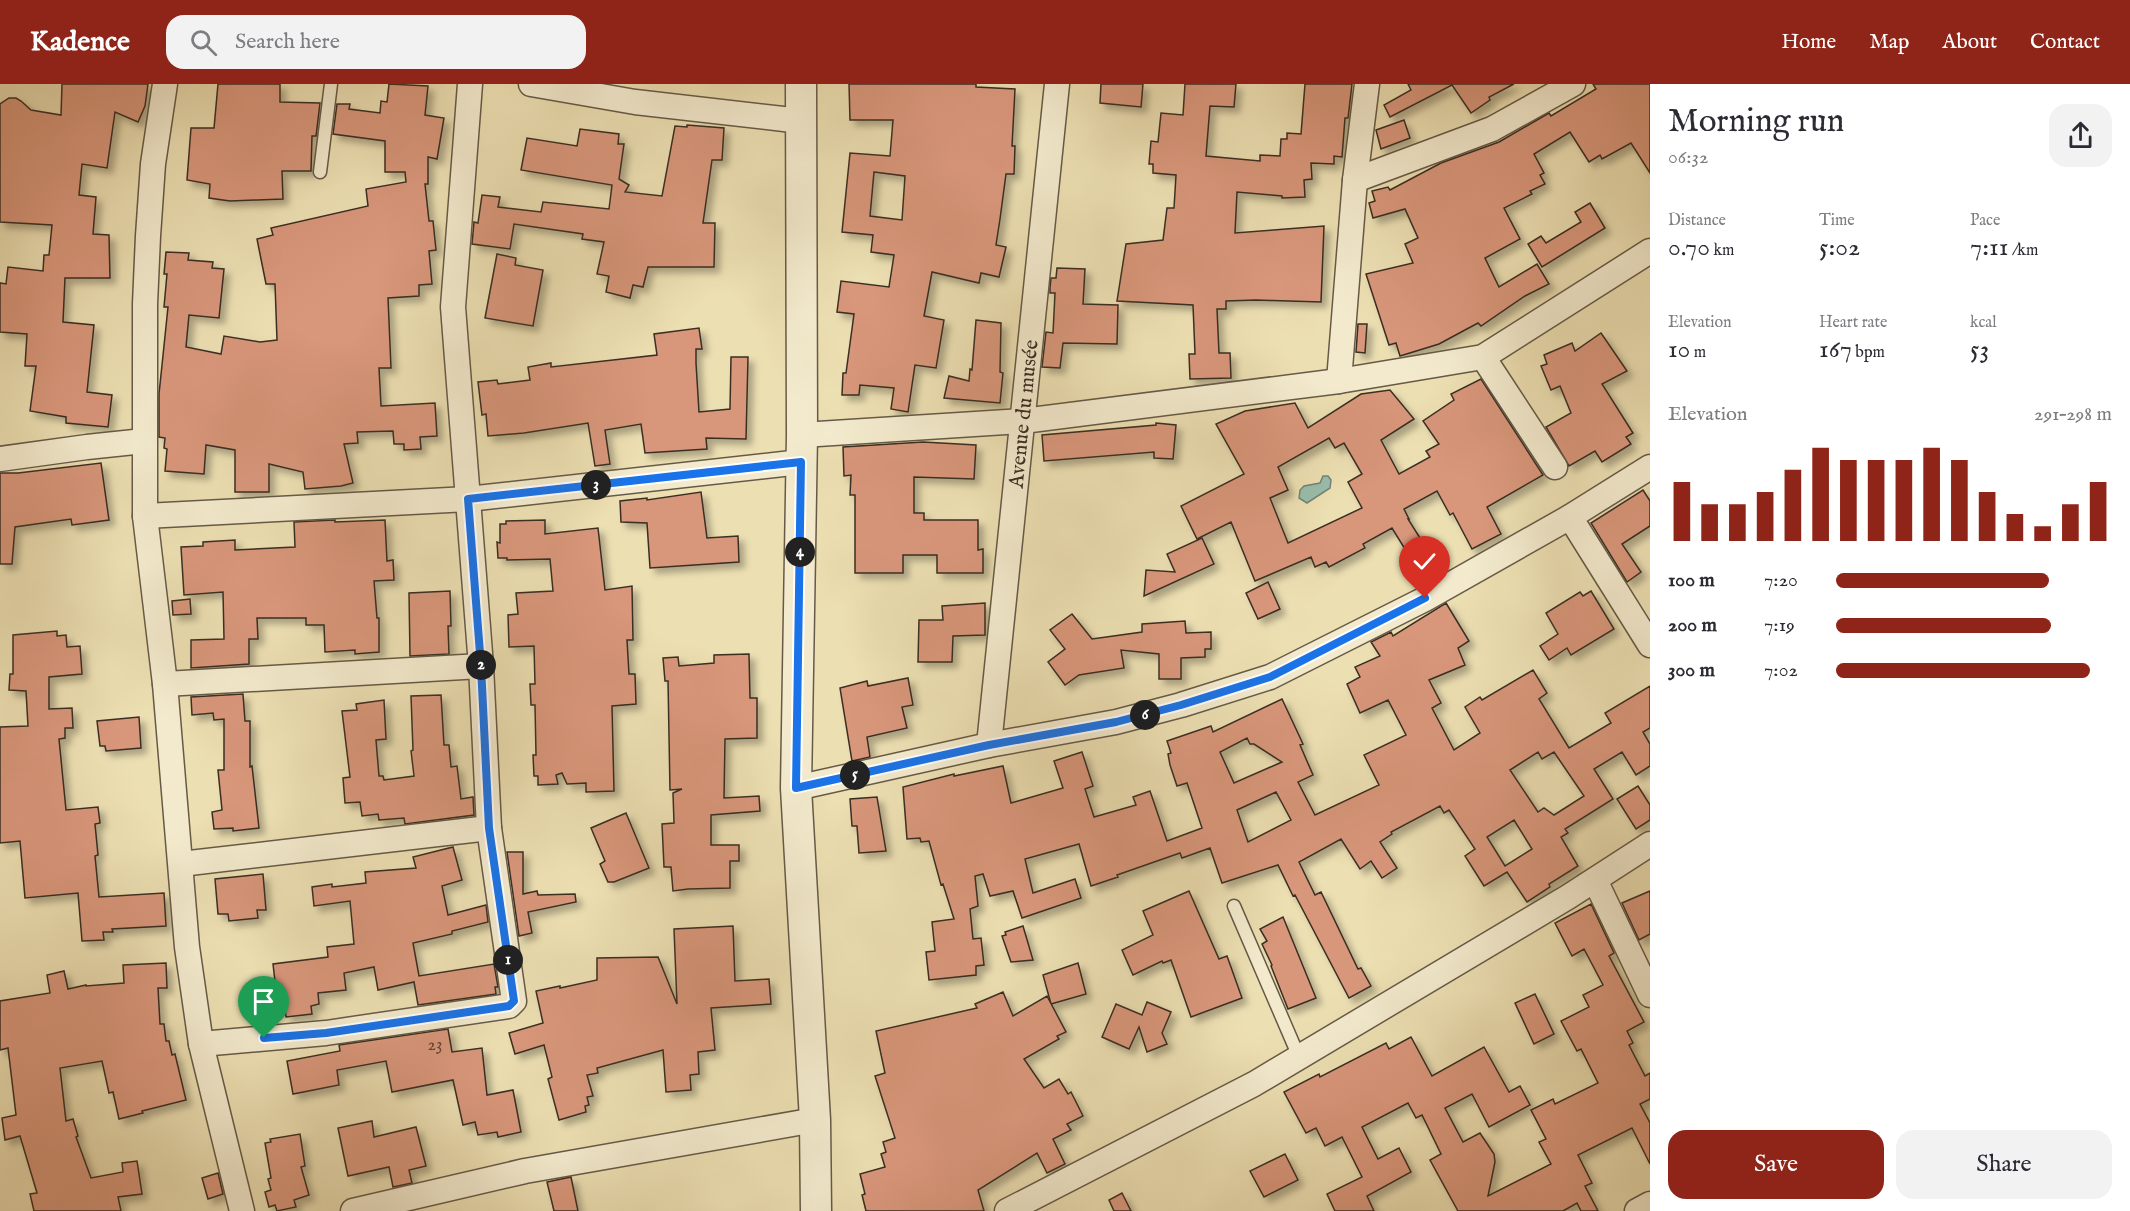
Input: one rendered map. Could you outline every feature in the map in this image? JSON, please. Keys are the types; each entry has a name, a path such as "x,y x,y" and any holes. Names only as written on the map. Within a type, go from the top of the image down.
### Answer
{"street":[{"path":"165,84 153,164 148,236 145,304 145,516 165,684 187,947 201,1044 242,1211"},
{"path":"201,1044 326,1033 512,1005 514,1001 489,828 481,666 453,307 470,84"},
{"path":"531,84 635,102 801,121"},
{"path":"801,84 802,448 796,788 815,1120 816,1211"},
{"name":"Avenue du musée","path":"989,745 1057,84"},
{"path":"1339,381 1354,180 1366,84"},
{"path":"1354,180 1492,129 1573,84"},
{"path":"145,516 468,499 802,448 1339,381 1483,357 1650,251"},
{"path":"1483,357 1555,467"},
{"path":"0,459 144,441"},
{"path":"796,788 989,745 1116,722 1181,705 1270,677 1425,598 1570,517 1650,467"},
{"path":"1570,517 1650,645"},
{"path":"165,684 481,666"},
{"path":"180,864 489,828"},
{"path":"1007,1211 1244,1090 1595,880 1650,844"},
{"path":"1595,880 1650,995"},
{"path":"353,1211 525,1171 815,1120"},
{"path":"1637,1211 1650,1204"}],"lane":[{"path":"320,172 331,84"},
{"path":"1234,906 1299,1057"}],"shaded area":[{"path":"1323,476 1328,476 1331,480 1330,488 1307,503 1299,498 1300,490 1304,486 1320,483"}],"building":[{"path":"62,84 148,84 145,106 138,122 115,112 107,168 82,164 79,195 96,197 93,234 109,235 110,278 65,278 63,322 94,325 87,392 112,395 108,427 66,423 66,417 30,411 36,366 25,366 27,334 0,332 0,283 6,284 8,267 43,271 44,255 49,255 52,225 0,222 0,104 9,98 16,98 31,110 61,115"},
{"path":"218,84 280,84 280,102 320,103 316,136 312,136 311,171 282,171 283,199 230,201 209,198 210,184 187,180 191,128 214,128"},
{"path":"389,84 428,86 425,115 444,118 437,159 428,157 428,184 425,184 429,221 433,221 436,250 429,251 432,284 419,285 419,296 388,298 391,368 379,368 381,406 435,403 437,436 420,437 421,449 404,450 404,444 394,444 393,431 357,432 358,443 344,444 353,483 341,486 305,489 303,472 269,464 269,492 235,492 235,450 206,445 204,474 165,471 167,449 164,448 165,438 159,437 159,394 168,307 164,307 166,252 189,253 188,260 213,262 212,268 224,269 219,318 189,315 186,347 221,354 224,336 260,342 277,340 275,284 266,284 257,239 273,235 271,228 368,206 366,189 406,182 405,172 385,172 385,141 333,134 337,104 350,104 349,109 380,113 381,101 387,102"},
{"path":"849,84 976,84 976,87 1015,89 1012,146 1015,146 1014,174 1006,174 996,245 1006,247 999,277 981,273 979,283 932,272 924,316 944,320 936,368 915,365 908,412 891,409 894,388 860,385 859,395 842,395 843,373 846,373 854,314 837,312 841,281 889,287 894,255 871,252 873,235 842,232 850,153 890,156 893,120 850,120","holes":["874,172 905,176 902,220 870,216"]},
{"path":"1101,84 1143,84 1141,107 1100,103"},
{"path":"1185,84 1236,84 1234,107 1210,106 1206,156 1260,161 1260,155 1280,156 1281,139 1287,139 1287,133 1301,134 1305,84 1352,84 1348,118 1345,118 1342,157 1334,156 1334,164 1311,163 1312,179 1304,180 1305,197 1282,198 1282,196 1237,192 1235,233 1324,226 1321,302 1226,301 1226,309 1217,309 1219,353 1230,353 1231,378 1190,379 1189,354 1195,354 1193,305 1117,301 1126,244 1163,240 1167,208 1174,208 1176,175 1153,173 1153,164 1149,164 1151,141 1158,142 1161,113 1183,115"},
{"path":"1408,84 1514,84 1489,97 1490,100 1471,113 1452,85 1390,117 1384,105 1411,90"},
{"path":"1593,84 1650,84 1650,173 1631,143 1602,159 1600,155 1589,162 1570,132 1534,154 1544,173 1540,175 1545,184 1530,191 1532,194 1504,208 1520,239 1485,258 1499,287 1537,264 1549,284 1525,296 1481,326 1478,323 1439,344 1400,356 1396,343 1389,345 1366,274 1413,263 1405,244 1418,238 1405,209 1373,218 1369,203 1375,201 1372,191 1388,187 1390,190 1441,163 1499,142 1549,113 1551,116 1596,89"},
{"path":"1404,120 1410,138 1381,149 1376,130"},
{"path":"687,125 724,128 722,160 712,160 703,223 715,223 714,267 648,267 643,287 633,285 630,298 606,292 609,276 597,274 604,242 582,239 583,234 514,224 510,249 472,244 474,222 478,223 482,195 500,197 498,207 541,212 543,202 609,209 612,185 521,170 527,138 577,146 580,129 619,134 618,144 624,144 619,179 629,185 625,192 662,196 675,126 687,127"},
{"path":"1590,203 1605,228 1542,267 1528,244 1541,236 1546,243 1581,222 1575,212"},
{"path":"497,254 516,258 515,265 543,270 533,326 485,318"},
{"path":"1057,268 1085,269 1083,304 1118,305 1117,344 1063,343 1060,368 1042,367 1046,332 1053,333 1055,293 1050,293 1050,288 1051,278 1056,278"},
{"path":"976,320 1001,323 1000,372 1003,373 1000,403 944,398 949,376 969,381"},
{"path":"1358,324 1367,324 1365,353 1356,352"},
{"path":"699,328 702,349 696,349 696,363 699,412 730,409 731,357 748,357 746,439 706,438 707,449 645,453 641,424 605,430 610,464 595,466 588,423 488,436 486,414 482,415 478,382 497,380 498,384 530,380 528,367 551,363 551,367 657,355 654,334"},
{"path":"1601,333 1627,371 1602,384 1633,433 1626,437 1631,444 1602,462 1595,451 1569,466 1546,427 1571,413 1560,386 1551,390 1541,366 1547,364 1544,355 1572,343 1575,351"},
{"path":"1481,379 1543,475 1487,507 1501,534 1472,549 1453,513 1450,515 1437,491 1404,509 1437,565 1421,575 1392,528 1363,544 1365,548 1329,567 1326,562 1315,567 1311,557 1255,581 1231,522 1197,539 1181,506 1244,474 1216,424 1245,411 1295,403 1308,428 1361,394 1390,390 1414,419 1381,440 1399,474 1430,457 1426,451 1439,444 1423,421 1454,400 1451,394","holes":["1329,438 1335,448 1344,443 1362,474 1348,482 1362,508 1288,543 1270,498 1288,490 1278,467"]},
{"path":"1156,423 1176,425 1173,459 1154,458 1154,452 1044,461 1042,435 1156,425"},
{"path":"923,442 976,445 974,479 914,477 914,513 924,513 924,520 978,520 978,550 983,549 983,573 937,573 937,555 903,555 903,573 855,573 855,495 850,495 851,475 844,476 843,447"},
{"path":"101,463 109,520 72,525 71,519 15,527 12,564 0,564 0,473"},
{"path":"1643,490 1650,501 1650,526 1622,544 1641,572 1627,582 1591,523"},
{"path":"701,492 707,538 738,536 739,562 650,568 647,523 621,522 620,501 647,498 647,500"},
{"path":"335,520 335,522 385,520 387,561 393,560 394,580 374,581 377,618 379,618 379,652 355,654 355,650 325,652 324,625 306,625 306,618 257,618 258,639 249,639 249,664 191,668 191,640 224,639 223,592 184,595 181,547 203,546 203,542 235,540 235,550 295,547 294,522"},
{"path":"545,520 545,534 598,528 605,590 632,586 633,640 627,640 629,674 635,674 636,704 612,706 614,791 586,792 586,783 567,784 562,773 556,775 558,784 538,785 538,776 534,776 535,705 531,705 530,684 535,684 534,646 509,647 508,615 518,614 516,593 553,591 550,559 507,560 507,558 498,558 497,542 500,543 500,524 506,524 506,521"},
{"path":"1202,538 1214,564 1144,596 1146,570 1175,572 1167,554"},
{"path":"1268,582 1280,609 1258,619 1246,593"},
{"path":"450,591 449,654 410,656 409,593"},
{"path":"1591,591 1614,629 1571,655 1567,648 1549,660 1540,646 1558,634 1546,613 1580,592 1583,596"},
{"path":"190,599 191,614 173,615 172,601"},
{"path":"985,603 985,635 953,636 952,662 918,662 919,620 943,620 942,606"},
{"path":"1446,603 1469,641 1458,648 1465,665 1429,680 1441,703 1432,708 1454,750 1480,733 1465,707 1480,697 1482,700 1533,670 1547,693 1539,699 1569,748 1611,723 1605,713 1650,686 1650,728 1643,732 1650,744 1650,766 1636,775 1622,752 1594,769 1613,799 1565,829 1568,833 1561,837 1578,866 1549,884 1550,887 1527,902 1507,872 1484,886 1465,856 1475,849 1449,810 1444,813 1440,806 1391,832 1392,834 1380,842 1397,868 1382,878 1371,861 1360,869 1341,839 1299,862 1315,895 1321,892 1358,969 1361,968 1371,986 1349,998 1278,865 1222,883 1210,848 1182,858 1180,853 1091,886 1079,844 1025,859 1033,893 1075,879 1081,898 1022,918 1013,891 990,896 983,874 975,876 978,906 970,909 973,939 981,938 984,965 976,966 976,975 929,980 926,952 935,951 932,922 954,919 943,884 941,885 929,841 921,842 920,838 907,839 903,787 954,774 954,776 1003,766 1011,803 1063,788 1054,761 1082,752 1093,786 1085,789 1094,817 1136,805 1133,797 1150,791 1167,841 1202,828 1187,783 1177,786 1170,765 1168,754 1171,753 1167,741 1211,726 1213,732 1282,699 1303,744 1300,745 1313,775 1298,782 1315,815 1379,785 1364,755 1406,735 1388,700 1360,713 1347,684 1360,677 1355,667 1380,656 1371,642 1391,632 1393,636","holes":["1247,738 1250,744 1254,744 1282,762 1234,783 1220,752","1538,752 1542,759 1554,752 1584,796 1554,815 1544,808 1538,812 1510,770","1276,792 1291,820 1248,842 1237,810","1514,820 1532,849 1505,866 1487,837"]},
{"path":"1072,614 1092,639 1142,632 1142,624 1185,621 1186,633 1211,632 1211,649 1205,649 1205,657 1181,658 1181,679 1159,679 1159,654 1121,650 1124,668 1079,675 1065,685 1048,662 1065,649 1050,630"},
{"path":"57,631 57,636 66,635 67,647 80,646 82,674 49,677 49,709 72,708 73,728 65,728 65,738 59,739 66,810 98,807 100,823 95,824 98,855 95,856 99,897 164,893 166,926 112,929 113,932 103,932 104,940 82,941 78,893 25,898 20,841 0,843 0,727 28,726 26,691 9,690 10,674 13,674 13,635"},
{"path":"749,654 750,698 757,698 757,738 725,739 724,798 759,796 760,811 711,815 711,845 739,845 739,861 730,861 730,888 673,891 671,867 664,867 662,824 674,823 673,793 682,789 670,790 668,681 665,681 663,658 678,657 679,666 714,663 714,655"},
{"path":"908,678 913,705 902,707 907,728 867,737 870,757 852,761 840,688 867,681 868,686"},
{"path":"243,694 245,721 250,721 250,767 252,766 259,828 233,831 233,828 214,829 212,812 222,810 218,770 224,770 224,719 214,720 213,713 192,715 191,697"},
{"path":"441,695 444,745 449,745 451,767 457,766 461,799 473,797 474,815 405,824 404,818 379,820 378,814 362,816 360,802 345,803 343,778 350,777 342,711 357,710 356,704 384,700 386,739 376,740 379,776 383,776 384,780 414,776 411,751 413,750 411,696"},
{"path":"139,717 141,748 106,751 105,746 100,746 97,721"},
{"path":"1638,786 1650,805 1650,820 1636,829 1617,799"},
{"path":"877,797 886,851 859,853 857,826 852,826 850,799"},
{"path":"626,813 649,868 614,882 608,882 600,864 605,861 591,828"},
{"path":"453,847 462,880 442,886 448,915 486,905 488,922 452,931 452,934 413,943 419,976 494,964 498,987 495,987 496,994 418,1005 414,982 378,990 374,967 344,973 346,990 318,993 319,1004 311,1006 312,1014 286,1017 285,1009 281,1009 280,999 277,999 273,964 328,957 327,947 354,944 350,901 314,906 312,887 366,883 365,872 416,868 413,857"},
{"path":"507,852 523,852 523,894 537,891 538,895 575,894 576,902 528,912 532,933 519,936"},
{"path":"263,874 266,910 257,910 258,918 229,921 228,914 218,914 215,879"},
{"path":"1189,891 1219,959 1227,956 1242,998 1191,1017 1171,960 1163,963 1162,961 1133,975 1122,950 1153,935 1143,911"},
{"path":"1650,891 1650,934 1639,940 1622,903"},
{"path":"1591,904 1614,953 1609,956 1644,1022 1627,1031 1633,1043 1629,1045 1645,1076 1650,1073 1650,1099 1640,1104 1650,1123 1650,1164 1632,1128 1578,1155 1592,1183 1585,1186 1598,1211 1581,1211 1577,1203 1563,1211 1458,1211 1430,1160 1441,1154 1422,1115 1416,1118 1408,1103 1362,1127 1378,1159 1399,1148 1411,1172 1367,1196 1374,1211 1335,1211 1327,1194 1362,1177 1342,1137 1325,1146 1316,1128 1306,1133 1284,1092 1319,1074 1320,1077 1386,1043 1389,1049 1411,1037 1432,1076 1484,1047 1509,1092 1520,1086 1530,1105 1489,1127 1472,1094 1445,1108 1463,1142 1480,1133 1494,1154 1495,1162 1488,1196 1551,1164 1539,1142 1546,1139 1531,1110 1553,1099 1555,1104 1598,1083 1581,1049 1577,1051 1561,1021 1589,1007 1583,995 1603,985 1584,949 1572,956 1555,923"},
{"path":"1283,917 1316,998 1288,1009 1262,944 1267,941 1260,929"},
{"path":"733,926 735,981 769,979 771,1004 711,1008 715,1050 698,1052 699,1074 690,1075 691,1090 666,1092 663,1050 597,1068 598,1073 587,1075 593,1096 587,1097 589,1105 585,1106 586,1112 559,1120 548,1079 552,1077 544,1045 515,1054 509,1033 543,1023 536,991 597,980 597,958 658,957 677,1004 674,929"},
{"path":"1023,926 1033,960 1011,962 1002,936 1006,935 1005,932"},
{"path":"166,963 167,988 158,988 160,1024 164,1024 166,1041 169,1041 172,1055 175,1054 186,1100 119,1119 113,1092 109,1093 102,1061 60,1068 66,1121 73,1119 78,1136 76,1137 91,1178 123,1172 122,1163 137,1161 142,1194 118,1197 121,1211 34,1211 30,1194 37,1193 20,1136 5,1140 2,1118 16,1115 8,1048 0,1050 0,1001 50,993 47,975 64,971 68,989 86,985 124,983 123,965"},
{"path":"1078,963 1086,994 1051,1004 1043,975"},
{"path":"1003,992 1013,1016 1047,996 1066,1032 1057,1036 1059,1039 1024,1059 1044,1088 1059,1079 1068,1094 1071,1092 1083,1116 1067,1124 1071,1130 1053,1139 1065,1164 1047,1173 1037,1153 978,1190 984,1211 866,1211 860,1174 885,1167 881,1154 886,1152 883,1142 895,1138 875,1076 885,1073 876,1031 977,1008 975,1004"},
{"path":"1535,994 1554,1034 1534,1044 1515,1003"},
{"path":"1147,1002 1171,1012 1162,1033 1167,1044 1147,1052 1139,1027 1129,1049 1102,1037 1116,1004 1142,1015"},
{"path":"448,1029 452,1052 482,1048 487,1095 513,1090 521,1132 498,1137 497,1132 478,1135 475,1122 463,1125 453,1080 392,1092 386,1061 337,1070 339,1085 293,1094 287,1061 340,1051 339,1045"},
{"path":"372,1121 374,1137 416,1127 426,1166 409,1170 412,1183 393,1187 389,1167 348,1176 338,1128"},
{"path":"300,1134 305,1166 301,1167 309,1195 294,1200 296,1207 277,1211 275,1205 269,1207 265,1192 271,1190 268,1179 271,1178 265,1143 271,1142 270,1139"},
{"path":"1285,1154 1298,1180 1264,1197 1250,1171"},
{"path":"218,1173 223,1194 208,1199 202,1178"},
{"path":"571,1177 578,1211 554,1211 547,1182"},
{"path":"1122,1193 1131,1211 1114,1211 1109,1200"}],"route":[{"path":"264,1038 326,1033 509,1006 514,1001 489,828 481,666 468,499 801,462 796,788 989,745 1116,722 1181,705 1270,677 1425,598"}]}
